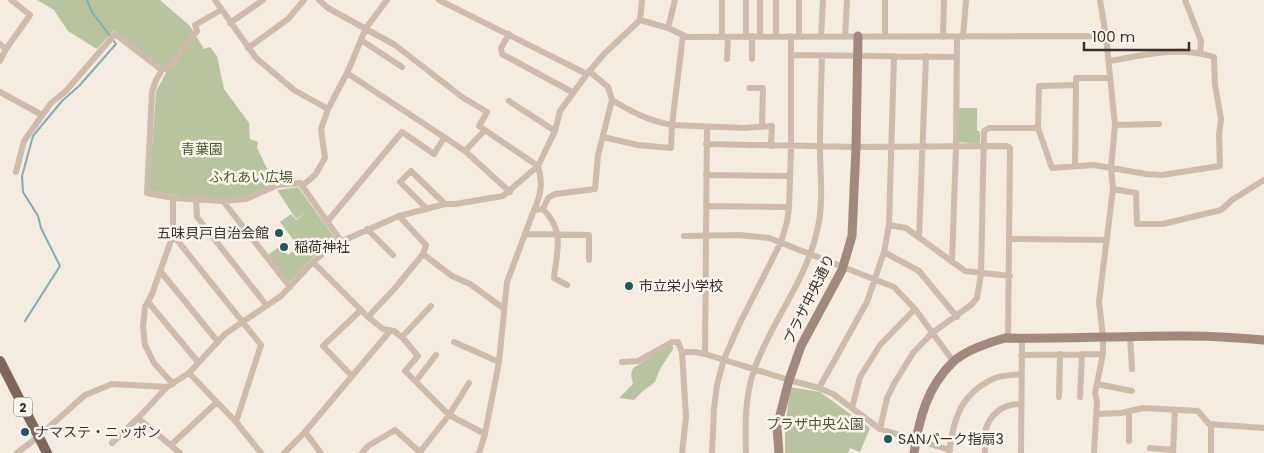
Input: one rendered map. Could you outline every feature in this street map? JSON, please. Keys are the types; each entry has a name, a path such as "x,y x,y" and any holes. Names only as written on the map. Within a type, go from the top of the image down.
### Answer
{"main road":[{"name":"2","path":"0,360 47,453"}],"street":[{"path":"0,61 6,49 30,15 11,0"},
{"path":"215,0 256,58 294,90 328,109"},
{"path":"230,23 263,0"},
{"path":"248,48 288,19 304,0"},
{"path":"439,0 588,72 608,86 612,100 598,155 595,189 555,194 548,198 543,209"},
{"path":"112,443 170,385 189,373 225,334 281,296 313,262 333,245 399,216 445,204 456,204 503,196 510,192 538,166 555,131 560,110 572,92 604,54 640,20 642,0"},
{"path":"668,28 675,0"},
{"path":"722,0 727,59"},
{"path":"746,0 752,59"},
{"path":"760,0 760,36"},
{"path":"776,0 776,36"},
{"path":"712,453 717,385 724,359 738,325 781,242 789,207 792,55 799,0"},
{"path":"821,36 823,0"},
{"path":"845,36 847,0"},
{"path":"885,0 885,36"},
{"path":"943,37 944,0"},
{"path":"952,262 957,57 966,0"},
{"path":"1094,453 1097,402 1095,393 1103,354 1099,302 1113,189 1111,168 1115,125 1106,36 1100,0"},
{"path":"1187,0 1201,41 1200,52"},
{"path":"323,1 328,8 395,45 462,97 488,112 479,126 538,166 542,187 539,200 507,282 498,362 485,434 479,453"},
{"path":"302,186 315,175 324,158 321,128 328,109 347,73 366,28 385,1"},
{"path":"221,10 195,25 197,31 172,63 162,70 156,80 152,92 147,193 174,198 223,201 246,199 278,185 300,183 341,241"},
{"path":"640,20 668,28 687,37 1106,36"},
{"path":"16,172 24,140 51,103 66,92 115,34 162,70"},
{"path":"509,34 501,48 502,54 572,92"},
{"path":"603,137 638,145 671,148 683,35"},
{"name":"プラザ中央通り","path":"779,453 778,427 788,380 801,346 843,267 852,236 858,36"},
{"path":"361,40 402,67"},
{"path":"0,44 6,49"},
{"path":"1076,86 1039,86 1038,128 1052,168 1094,165 1162,175 1220,166 1219,134 1221,119 1215,85 1214,57 1186,50 1160,51 1109,61"},
{"path":"792,55 957,57"},
{"path":"746,453 745,430 749,390 754,370 771,331 803,272 817,232 821,205 822,56"},
{"path":"819,388 867,302 884,252 888,225 894,56"},
{"path":"919,237 926,56"},
{"path":"347,73 465,151 510,192"},
{"path":"1075,166 1076,78 1110,78"},
{"path":"749,88 763,88 762,127"},
{"path":"0,92 42,115"},
{"path":"612,100 654,122 672,126 772,126 771,146"},
{"path":"509,101 555,131"},
{"path":"1115,125 1159,124"},
{"path":"705,354 707,127"},
{"path":"880,429 887,398 913,353 932,333 971,305 977,298 981,274 984,131 989,128 1038,128"},
{"path":"465,151 485,130"},
{"path":"327,222 402,132 434,154 444,138"},
{"path":"706,144 956,148 1007,146 1010,148 1008,338"},
{"path":"426,209 400,182 411,171 445,204"},
{"path":"706,175 790,176"},
{"path":"1113,189 1136,193 1137,224 1163,224 1221,210 1232,200 1264,180"},
{"path":"170,385 154,363 145,345 143,327 145,307 161,272 173,235 174,198"},
{"path":"196,199 197,217 267,306"},
{"path":"223,201 290,287"},
{"path":"706,206 789,207"},
{"path":"534,210 543,209"},
{"path":"543,209 553,220 559,235 554,278 567,285"},
{"path":"368,317 423,254 426,245 399,216"},
{"path":"888,225 906,228 965,271 1010,276"},
{"path":"367,229 393,255"},
{"path":"526,234 589,235 589,260"},
{"path":"173,235 260,345 236,422"},
{"path":"684,236 739,235 769,238 894,287 915,310 953,361"},
{"path":"1010,239 1107,240"},
{"path":"884,252 919,271 956,316"},
{"path":"423,254 452,276 470,284 503,308"},
{"path":"313,262 383,330 390,330 402,337 418,356 405,371 449,415 485,434"},
{"path":"161,272 218,342"},
{"path":"148,302 198,362"},
{"path":"402,337 431,306"},
{"path":"352,376 323,346 361,310"},
{"path":"852,408 860,377 880,346 915,310"},
{"path":"284,453 305,432 390,330"},
{"path":"1130,336 1132,369"},
{"path":"914,453 918,423 931,389 953,361 984,344 1008,338 1130,336 1264,340"},
{"path":"1021,453 1022,338"},
{"path":"622,362 642,360 674,340 678,342 682,352 686,417 682,453"},
{"path":"454,342 498,362"},
{"path":"682,352 705,354 819,388 833,394 880,429 950,452 952,427 967,396 995,378 1022,374"},
{"path":"1022,354 1103,354"},
{"path":"1059,397 1060,354"},
{"path":"1080,397 1082,354"},
{"path":"416,381 436,355"},
{"path":"189,373 236,422 261,453"},
{"path":"362,453 368,446 395,430 420,452 449,415 469,383"},
{"path":"17,453 85,395 112,384 170,385"},
{"path":"1097,384 1132,391"},
{"path":"171,444 217,402"},
{"path":"985,453 984,434 991,418 1011,404 1021,404"},
{"path":"1096,414 1143,408 1198,411 1209,424 1264,428"},
{"path":"1150,448 1173,452 1175,410"},
{"path":"1129,411 1129,441"},
{"path":"138,418 180,453"},
{"path":"1211,424 1211,453"},
{"path":"305,432 321,453"}],"green space":[{"name":"青葉園","path":"37,0 160,0 190,26 204,49 210,47 217,56 224,89 249,123 250,139 258,142 257,148 276,187 246,196 222,199 198,198 149,191 156,91 166,73 114,30 97,49 68,31 54,10"},
{"path":"959,108 977,108 977,130 980,132 978,144 959,142"},
{"path":"298,187 337,241 317,253 291,281 288,281 268,255 280,246 288,255 298,246 280,222 291,214 296,220 307,211 296,219 277,190"},
{"path":"670,345 673,346 673,349 660,369 655,382 634,400 619,398 633,384 631,375 633,368"},
{"name":"プラザ中央公園","path":"790,387 820,392 870,428 860,452 850,448 848,453 785,453 785,429"}],"waterway":[{"path":"87,0 92,12 110,36"},
{"path":"25,321 60,266 41,228 38,216 23,192 22,176 33,136 62,101 79,86 116,44 113,40"}],"place":[{"name":"五味貝戸自治会館","path":"279,233"},
{"name":"稲荷神社","path":"284,247"},
{"name":"市立栄小学校","path":"629,286"},
{"name":"ナマステ・ニッポン","path":"25,432"},
{"name":"SANパーク指扇3","path":"888,439"}],"park label":[{"name":"ふれあい広場","path":"251,177"}]}
